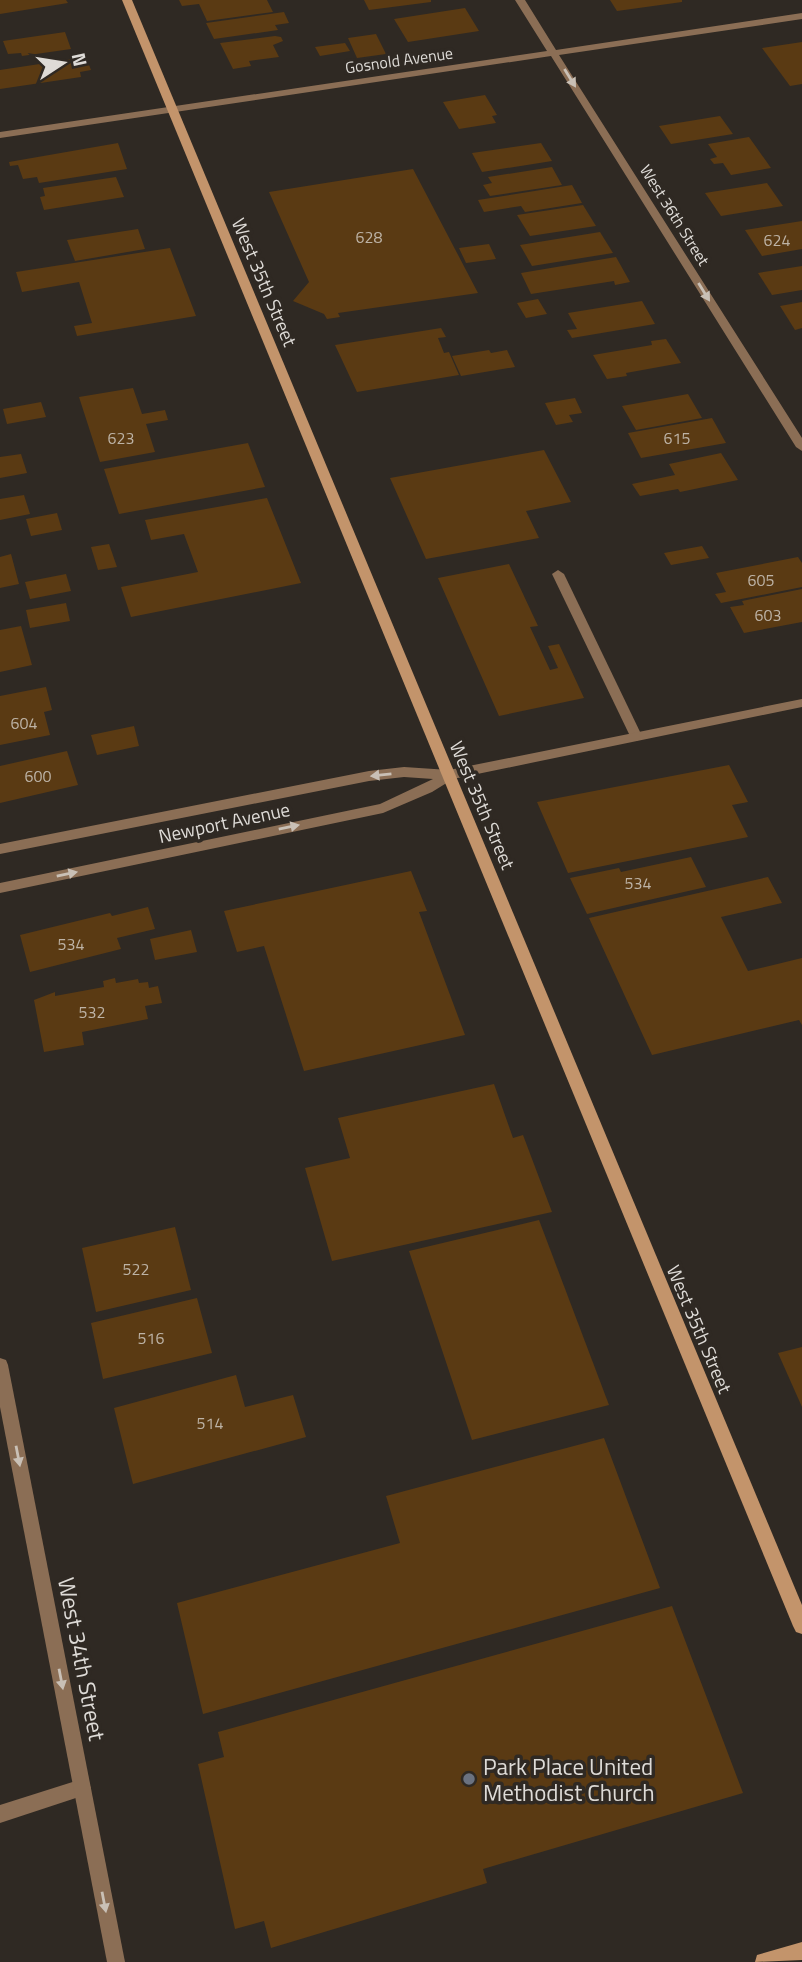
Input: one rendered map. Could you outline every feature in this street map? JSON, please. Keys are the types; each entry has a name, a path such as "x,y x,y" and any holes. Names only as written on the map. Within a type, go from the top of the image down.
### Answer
{"street":[{"name":"West 35th Street","path":"127,0 802,1626"},
{"name":"West 36th Street","path":"520,0 802,447"},
{"name":"Gosnold Avenue","path":"0,135 802,16"},
{"path":"558,574 636,736"},
{"name":"Newport Avenue","path":"0,849 369,776 404,772 449,775 802,703"},
{"name":"Newport Avenue","path":"0,888 383,808 427,789 449,775"},
{"name":"West 34th Street","path":"0,1365 116,1962"},
{"path":"0,1814 82,1788"},
{"path":"764,1962 802,1951"}],"building":[{"path":"0,0 66,0 68,3 0,14"},
{"path":"179,0 267,0 273,12 207,21 199,4 182,6"},
{"path":"364,0 431,0 431,2 369,10"},
{"path":"610,0 682,0 682,2 617,11"},
{"path":"465,8 479,31 408,42 394,19"},
{"path":"284,12 289,23 275,25 278,30 214,39 206,23"},
{"path":"65,32 71,49 22,56 21,53 8,54 3,41"},
{"path":"376,34 386,54 357,58 348,38"},
{"path":"281,37 283,41 273,45 279,57 249,61 251,66 233,69 220,43"},
{"path":"802,42 802,84 790,86 762,48"},
{"path":"345,43 350,51 320,56 315,47"},
{"path":"86,57 91,70 80,72 81,77 0,89 0,70"},
{"path":"485,95 497,115 492,116 496,123 459,129 443,102"},
{"path":"720,116 733,134 671,144 659,126"},
{"path":"749,137 771,168 731,175 723,163 714,164 710,159 717,157 708,144"},
{"path":"118,143 127,169 39,183 37,177 23,179 18,165 10,166 9,162"},
{"path":"541,143 552,161 482,172 472,153"},
{"path":"552,167 562,185 490,196 483,185 492,183 488,177"},
{"path":"413,169 478,293 338,313 340,317 327,319 324,314 293,301 309,282 269,192"},
{"path":"116,177 124,197 44,210 40,197 45,196 43,188"},
{"path":"767,183 783,206 721,216 705,193"},
{"path":"572,185 582,203 525,212 521,206 484,212 478,200"},
{"path":"583,205 596,226 530,236 517,215"},
{"path":"802,221 802,249 762,256 745,230"},
{"path":"138,229 145,249 75,261 67,240"},
{"path":"600,232 613,253 532,266 520,245"},
{"path":"489,244 496,259 466,263 459,248"},
{"path":"170,248 196,316 77,336 74,326 92,323 79,282 22,292 16,272"},
{"path":"616,257 630,282 615,285 614,281 531,294 521,273"},
{"path":"802,266 802,290 772,295 758,273"},
{"path":"538,299 547,314 526,318 517,303"},
{"path":"642,301 655,324 572,338 567,330 577,329 568,313"},
{"path":"802,302 802,328 795,330 780,306"},
{"path":"441,328 446,337 438,338 444,353 449,352 459,375 357,392 335,345"},
{"path":"666,339 681,363 607,379 593,355 652,345 651,341"},
{"path":"489,350 491,353 507,350 515,367 461,376 452,356"},
{"path":"133,388 142,414 165,410 168,420 146,424 155,452 100,462 79,397"},
{"path":"688,394 702,418 636,430 622,406"},
{"path":"575,398 582,413 569,415 573,422 556,425 545,403"},
{"path":"41,402 46,417 7,424 3,409"},
{"path":"712,418 726,443 641,458 628,433"},
{"path":"248,443 265,487 119,514 104,469"},
{"path":"544,450 571,502 526,511 539,538 426,559 390,478"},
{"path":"721,453 738,480 680,492 678,489 640,496 632,484 675,475 669,464"},
{"path":"21,454 27,473 0,478 0,457"},
{"path":"24,495 30,514 0,520 0,499"},
{"path":"267,498 301,583 131,617 121,587 198,572 184,534 151,540 145,520"},
{"path":"57,513 62,530 31,536 26,519"},
{"path":"109,544 117,567 98,570 91,547"},
{"path":"702,546 709,558 671,565 664,553"},
{"path":"11,554 19,584 0,588 0,557"},
{"path":"798,557 802,563 802,587 721,603 715,594 726,592 716,573"},
{"path":"509,564 538,626 530,627 550,670 558,668 548,646 559,644 584,698 499,716 438,578"},
{"path":"66,574 71,591 30,599 25,582"},
{"path":"802,589 802,622 744,633 730,607 744,605 742,601"},
{"path":"66,603 70,621 30,628 26,610"},
{"path":"21,626 32,665 0,672 0,630"},
{"path":"46,687 52,710 44,712 50,735 0,745 0,696"},
{"path":"134,726 139,746 97,755 91,735"},
{"path":"67,751 78,785 0,803 0,766"},
{"path":"729,765 748,802 732,805 748,837 568,873 537,802"},
{"path":"691,857 706,887 587,914 570,878 619,868 621,872"},
{"path":"411,871 427,911 419,912 465,1035 304,1071 264,946 237,952 224,911"},
{"path":"768,877 782,903 721,917 748,971 802,958 802,1025 799,1020 652,1055 589,918"},
{"path":"148,907 155,929 117,938 121,949 30,972 20,935 110,913 112,916"},
{"path":"191,930 197,952 155,960 150,939"},
{"path":"115,978 116,983 138,979 139,983 148,982 149,988 158,986 162,1003 145,1006 148,1019 82,1032 84,1045 44,1052 34,1000 55,992 55,996 104,987 103,981"},
{"path":"494,1084 513,1138 523,1135 552,1212 332,1261 305,1168 350,1158 338,1118"},
{"path":"539,1220 609,1405 472,1440 409,1251"},
{"path":"175,1227 191,1290 96,1312 82,1248"},
{"path":"197,1298 212,1353 103,1379 91,1323"},
{"path":"802,1347 802,1407 778,1353"},
{"path":"236,1375 245,1407 293,1395 306,1437 133,1484 114,1408"},
{"path":"604,1438 660,1588 203,1714 177,1603 400,1543 386,1496"},
{"name":"Park Place United Methodist Church","path":"672,1606 743,1793 483,1869 487,1883 271,1948 264,1921 235,1929 198,1764 224,1757 218,1732"}],"place":[{"name":"Park Place United Methodist Church","path":"469,1779"}]}
